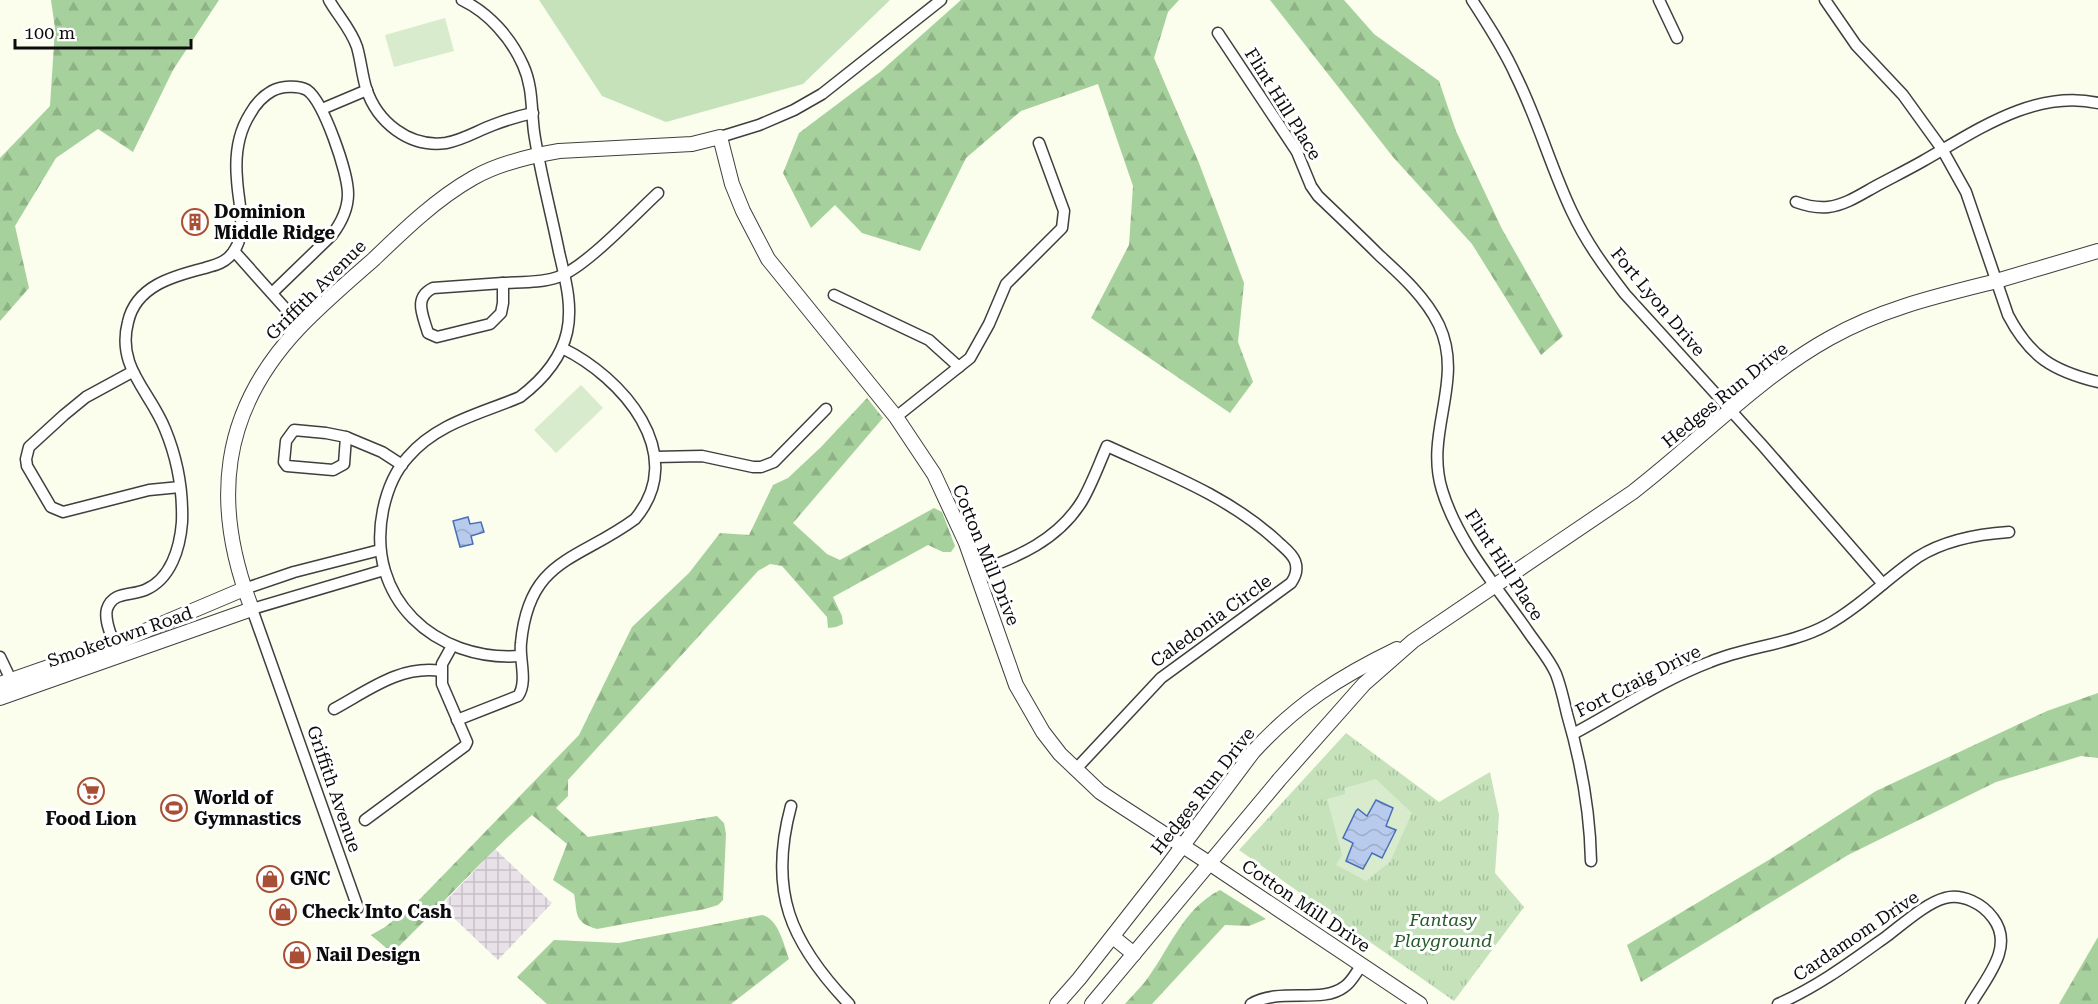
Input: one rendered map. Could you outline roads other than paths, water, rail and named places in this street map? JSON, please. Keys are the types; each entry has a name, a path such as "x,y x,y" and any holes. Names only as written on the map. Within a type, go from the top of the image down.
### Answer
{"street":[{"path":"329,0 347,25 357,46 372,103 394,130 405,136 433,143 459,140 491,126 533,113"},
{"path":"462,0 483,13 510,41 528,77 532,92 539,154 569,299 569,316 562,348 543,377 520,397 452,423 420,445 402,465 392,481 386,498 380,525 380,550 390,585 407,611 428,631 452,646 478,654 520,656"},
{"path":"720,137 759,125 794,110 822,94 941,0"},
{"name":"Fort Lyon Drive","path":"1472,0 1501,45 1517,77 1572,212 1589,243 1625,294 1883,584"},
{"path":"1659,0 1677,38"},
{"path":"1825,0 1857,45 1903,95 1942,149 1966,192 2008,315 2027,344 2050,365 2069,375 2098,382"},
{"name":"Flint Hill Place","path":"1218,33 1297,152 1311,186 1318,196 1404,280 1428,307 1439,326 1449,361 1449,379 1437,439 1438,475 1448,507 1471,551 1556,674 1573,734 1590,825 1591,861"},
{"path":"114,644 106,615 111,602 124,594 145,590 155,584 171,566 181,528 180,488 173,452 154,406 132,372 126,352 126,333 132,308 141,296 162,281 218,264 234,251 239,241 241,228 237,160 241,134 253,108 272,90 295,87 306,90 322,109 346,179 348,193 344,214 332,236 272,293"},
{"path":"322,109 367,90"},
{"path":"1796,202 1817,207 1830,207 1842,203 1981,128 2034,106 2073,99 2098,103"},
{"name":"Griffith Avenue","path":"358,908 244,589 228,525 227,497 231,452 253,392 280,349 301,326 404,231 472,178 495,167 539,154 692,144 720,137"},
{"name":"Cotton Mill Drive","path":"720,137 742,212 768,259 897,417 934,474 951,508 976,572 1016,685 1043,732 1074,770 1118,804 1209,862 1420,1004"},
{"path":"897,417 970,358 978,346 1006,284 1062,228 1064,211 1039,143"},
{"path":"503,283 501,313 490,324 437,337 428,333 420,307 422,297 426,292 433,288 550,279 564,274 591,254 658,193"},
{"path":"234,251 301,326"},
{"name":"Hedges Run Drive","path":"1092,1004 1346,701 1413,641 1634,492 1796,359 1839,333 1897,308 2098,251"},
{"path":"834,295 929,340 958,367"},
{"path":"457,720 518,696 524,684 520,656 522,626 534,591 543,578 556,566 635,519 651,495 656,470 655,457 636,409 624,393 592,364 562,348"},
{"path":"132,372 86,397 64,415 29,447 27,466 51,507 56,511 63,512 150,490 180,488"},
{"path":"655,457 702,456 762,467 774,462 826,409"},
{"path":"346,438 345,460 339,468 333,470 290,467 284,462 286,441 294,430 326,433 346,438 382,452 402,465"},
{"name":"Caledonia Circle","path":"976,572 1015,558 1033,548 1062,525 1083,499 1107,446 1195,486 1239,512 1270,535 1292,555 1296,562 1297,569 1292,583 1161,678 1074,770"},
{"name":"Fort Craig Drive","path":"1573,734 1685,672 1737,652 1784,642 1827,625 1847,613 1919,557 1944,545 1966,538 2009,532"},
{"path":"244,589 284,575 380,550"},
{"path":"252,609 384,570"},
{"name":"Smoketown Road","path":"6,682 114,644 244,589"},
{"name":"Smoketown Road","path":"0,698 252,609"},
{"name":"Hedges Run Drive","path":"1057,1004 1113,937 1253,752 1295,709 1324,688 1373,660 1413,641"},
{"path":"365,820 465,746 467,742 442,684 442,664 452,646"},
{"path":"0,657 6,682"},
{"path":"334,709 400,674 420,670 441,671"},
{"path":"791,806 781,852 781,871 786,903 800,942 814,964 849,1004"},
{"name":"Cardamom Drive","path":"1778,1004 1823,982 1920,911 1945,898 1954,897 1966,898 1986,909 2001,930 2003,939 1999,956 1971,1004"},
{"path":"1113,937 1134,954"},
{"path":"1251,1004 1269,996 1333,993 1349,983 1362,965"}],"water":[{"path":"468,517 470,524 481,522 484,532 471,536 473,544 460,547 453,521"},
{"path":"1376,800 1393,808 1386,826 1396,830 1382,858 1372,853 1363,869 1346,861 1353,843 1343,838 1356,811 1358,809 1367,816"}],"place":[{"name":"Dominion Middle Ridge","path":"195,222"},
{"name":"Food Lion","path":"91,791"},
{"name":"World of Gymnastics","path":"174,808"},
{"name":"GNC","path":"270,879"},
{"name":"Check Into Cash","path":"283,912"},
{"name":"Nail Design","path":"297,955"}],"park label":[{"name":"Fantasy Playground","path":"1443,930"}]}
